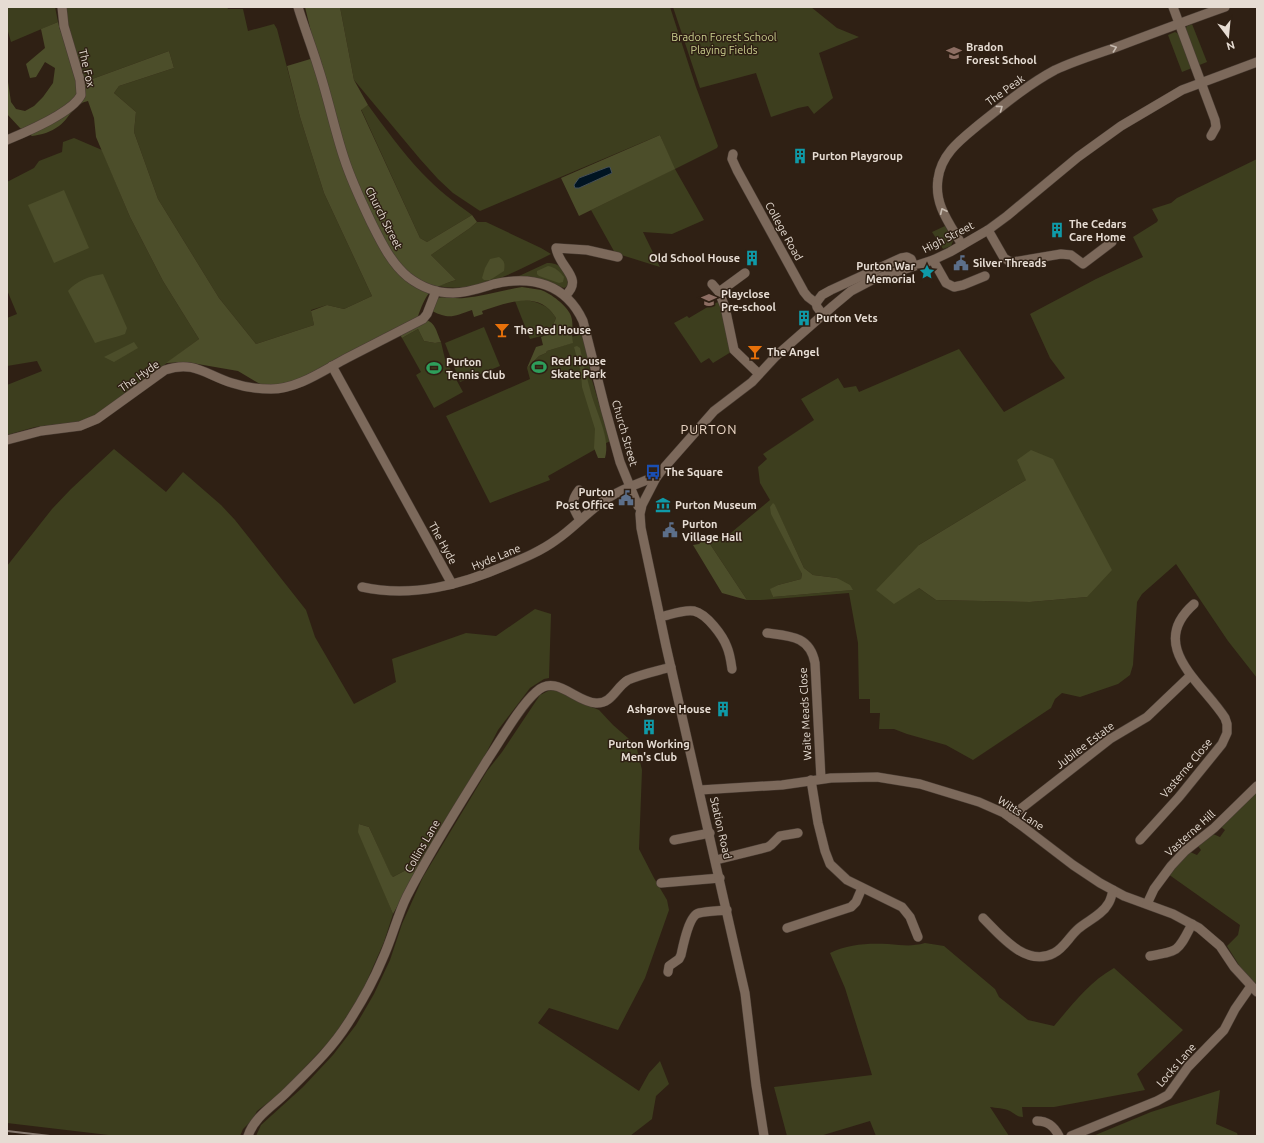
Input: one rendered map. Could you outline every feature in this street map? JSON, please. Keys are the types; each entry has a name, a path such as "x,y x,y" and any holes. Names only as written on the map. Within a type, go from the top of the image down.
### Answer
{"street":[{"name":"The Fox","path":"7,140 51,119 73,105 81,95 80,80 64,26 62,7"},
{"name":"Church Street","path":"298,7 318,67 343,157 373,226 388,254 402,272 422,286 436,291 461,293 504,282 528,280 547,285 565,296 576,309 584,324 620,462 638,506 641,508"},
{"path":"1172,7 1219,129 1212,136"},
{"name":"The Peak","path":"962,245 941,209 937,188 942,164 952,148 1025,89 1054,70 1225,7"},
{"name":"High Street","path":"641,528 641,508 656,478 673,456 706,419 759,374 776,356 847,294 865,283 933,260 962,245 988,230 1007,216 1102,139 1121,126 1182,90 1257,62"},
{"name":"College Road","path":"733,154 732,159 735,167 804,292 816,303 822,315"},
{"path":"988,230 1004,258 1013,262 1061,254 1071,255 1083,264 1112,242"},
{"path":"565,296 572,288 573,282 566,267 557,255 556,248 586,250 618,257"},
{"path":"816,303 822,295 831,290 901,258 907,257 911,259 914,266"},
{"path":"933,260 946,283 954,287 985,276"},
{"path":"719,292 745,274"},
{"path":"712,284 719,292 725,307 734,350 759,374"},
{"name":"The Hyde","path":"7,440 41,432 80,426 97,419 165,370 174,367 191,367 233,384 270,389 282,388 301,382 423,319 427,314 436,291"},
{"name":"The Hyde","path":"332,366 452,584"},
{"path":"630,486 656,478"},
{"name":"Hyde Lane","path":"362,587 372,590 418,591 482,576 533,554 557,540 607,498 630,486"},
{"path":"579,490 574,497 572,505 580,520"},
{"name":"Station Road","path":"641,528 671,667 748,1004 756,1085 764,1136"},
{"name":"Vasterne Close","path":"1140,840 1211,759 1222,744 1227,733 1226,718 1190,676 1178,655 1176,635 1182,617 1194,604"},
{"path":"660,617 691,611 702,615 712,624 723,640 728,650 732,669"},
{"name":"Waite Meads Close","path":"767,633 784,635 798,639 806,644 813,655 821,779"},
{"name":"Collins Lane","path":"248,1136 252,1127 262,1115 320,1059 344,1030 363,998 382,960 400,912 417,878 472,785 531,696 542,687 554,686 564,689 585,700 594,703 602,703 609,699 627,681 671,667"},
{"name":"Jubilee Estate","path":"1012,819 1018,811 1110,739 1146,717 1190,676"},
{"name":"Witts Lane","path":"700,790 782,785 821,779 877,777 910,782 979,802 1012,819 1083,872 1113,890 1192,924 1216,942 1224,951 1234,967 1254,989"},
{"path":"811,780 818,823 828,860 847,880 902,907 910,917 918,937"},
{"name":"Vasterne Hill","path":"1147,904 1154,889 1171,866 1185,851 1214,828 1257,786"},
{"path":"674,840 710,833"},
{"path":"716,860 768,847 780,836 798,833"},
{"path":"661,883 720,878"},
{"path":"787,928 851,907 856,902 862,888"},
{"path":"983,918 994,923 1016,948 1023,953 1035,956 1047,956 1059,949 1077,929 1102,911 1108,904 1113,890"},
{"path":"668,972 669,966 679,959 681,955 689,925 693,917 698,913 727,910"},
{"path":"1150,956 1163,959 1177,949 1192,924"},
{"name":"Locks Lane","path":"1071,1136 1157,1101 1168,1095 1188,1067 1224,1030 1236,1009 1254,989"},
{"path":"1037,1121 1049,1123 1059,1136"}],"green space":[{"path":"7,7 55,7 58,22 11,42 7,28"},
{"path":"66,7 227,7 228,9 243,9 248,31 274,24 277,29 300,117 324,193 372,296 344,309 327,305 311,310 314,325 256,344 219,298 158,199 134,132 136,112 114,93 119,86 174,68 169,51 84,82 67,19"},
{"path":"305,7 340,7 354,80 368,105 361,110 420,238 427,242 472,215 477,222 431,255 456,280 435,288 427,296 418,316 434,325 441,342 435,343 424,341 418,329 402,338 397,330 313,374 280,387 260,384 238,371 186,362 166,363 199,339 163,281 130,217 96,137 94,118 88,101 75,108 63,123 56,128 46,133 32,136 20,128 7,114 7,75 11,102 16,109 25,111 34,106 43,97 53,83 55,68 45,62 36,77 30,78 26,64 45,48 41,29 58,22 60,30 84,82 169,51 174,68 119,86 114,93 136,112 134,132 158,199 219,298 256,344 314,325 311,311 327,305 344,309 372,296 324,193 300,117 287,66 317,57"},
{"path":"340,7 670,7 696,87 718,146 717,148 675,169 704,220 672,234 643,232 660,267 615,253 591,210 674,169 660,135 480,211 453,193 438,179 354,80"},
{"name":"Bradon Forest School Playing Fields","path":"673,7 811,7 837,28 859,37 819,53 833,98 814,114 808,106 771,117 756,73 700,88"},
{"path":"1192,24 1207,62 1197,66 1185,30 1187,26"},
{"path":"1175,32 1179,34 1192,68 1182,72 1168,35"},
{"path":"368,105 422,173 446,195 472,215 427,242 420,238 361,109"},
{"path":"660,135 675,169 579,216 561,178","holes":["599,170 612,173 589,184 579,178"]},
{"path":"74,138 102,150 130,217 163,281 199,339 96,416 83,421 35,427 7,435 7,385 42,371 37,361 7,366 7,318 17,314 7,290 7,182 34,168 39,161 62,152 63,142"},
{"path":"1257,159 1257,678 1228,641 1176,564 1142,594 1137,602 1133,665 1130,675 1118,684 1080,697 1062,693 1055,699 1051,708 973,760 946,745 894,729 879,729 880,713 870,713 870,699 859,699 858,643 849,593 747,600 706,538 726,537 770,500 760,483 758,467 767,459 763,454 814,420 801,399 838,378 844,388 856,386 859,392 959,349 1004,412 1065,378 1050,358 1030,314 1096,279 1143,257 1133,237 1157,222 1158,220 1152,209 1171,203 1177,198","holes":["1026,480 1087,597 1030,602 936,600 919,588 919,545","773,504 804,568 813,575 837,578 852,590 773,597 771,589 778,585 801,579 802,574"]},
{"path":"64,190 89,248 54,263 28,205"},
{"path":"477,222 486,222 551,254 510,274 482,284 453,288 438,286 456,280 431,255"},
{"path":"945,226 953,241 951,246 943,249 932,232"},
{"path":"499,257 504,263 504,271 490,280 484,280 482,278 490,259"},
{"path":"547,263 556,264 562,268 569,283 566,287 564,288 541,279 519,276"},
{"path":"548,266 561,273 564,277 563,282 559,283 537,274 537,271"},
{"path":"103,274 127,328 125,334 95,343 68,291 75,284 93,276"},
{"path":"522,287 541,290 554,297 563,304 569,312 572,322 573,343 547,351 539,356 527,368 536,347 543,345 541,337 549,334 556,318 549,309 541,304 532,301 512,302 482,311 483,314 474,317 472,310 452,316 438,314 432,311 436,298 471,297"},
{"path":"524,300 543,305 550,310 556,318 549,334 530,339 515,301"},
{"path":"718,302 720,303 731,352 713,363 709,358 701,363 674,323 687,316 689,318"},
{"path":"484,327 500,366 460,382 445,343"},
{"name":"Purton Tennis Club","path":"418,329 424,341 435,343 441,342 445,359 463,392 434,408 416,375 421,372 402,338"},
{"path":"583,334 592,380 610,441 548,476 550,480 490,503 446,416 530,379 527,368 539,356 547,351 572,343 571,337"},
{"path":"134,342 138,348 114,362 104,357"},
{"path":"577,346 580,348 591,393 605,434 605,458 598,458 594,448 595,429 582,387 581,373 574,347"},
{"path":"114,449 166,492 183,472 221,505 235,520 306,610 315,637 354,704 396,682 392,659 466,633 496,636 535,609 551,614 549,678 544,679 530,688 498,730 477,771 423,861 393,877 391,876 369,827 359,824 372,862 393,914 384,942 362,992 334,1036 283,1091 257,1111 252,1120 243,1129 240,1136 117,1136 7,1123 7,566 52,509"},
{"path":"1031,450 1053,459 1112,570 1087,597 1030,602 936,600 919,588 894,604 876,590 919,545 1026,480 1017,460"},
{"path":"773,503 804,568 813,575 837,578 850,585 853,590 773,597 770,589 778,585 801,579 802,574 771,514 770,507"},
{"path":"705,538 747,600 722,593 693,545 699,544"},
{"path":"552,689 564,691 582,703 599,710 613,725 636,745 642,770 639,849 667,900 669,910 645,978 618,1030 549,1008 538,1023 639,1091 649,1073 660,1061 669,1084 656,1096 652,1119 630,1136 256,1136 261,1125 303,1087 333,1055 356,1025 374,994 390,960 402,924 423,877 487,771 502,752 540,695"},
{"path":"1257,791 1257,988 1244,973 1227,946 1238,935 1240,925 1168,874 1190,852 1197,855 1201,850 1198,846 1213,834 1220,837 1225,830 1221,827"},
{"path":"359,824 369,827 393,877 423,861 393,914 358,832"},
{"path":"925,943 944,946 995,989 999,997 1028,1020 1054,1026 1089,987 1114,968 1183,1030 1137,1074 1145,1090 1054,1107 1022,1107 1023,1117 1005,1109 990,1107 1009,1136 876,1136 870,1121 820,1136 787,1136 774,1087 872,1075 845,988 830,953 844,948 866,944 911,945"},
{"path":"1220,1090 1216,1124 1237,1133 1238,1136 1093,1136 1151,1112"}],"water":[{"path":"610,167 612,173 579,188 575,188 574,185 579,178"}],"railway":[{"path":"7,1131 50,1136"}],"place":[{"name":"Bradon Forest School","path":"954,53"},
{"name":"Purton Playgroup","path":"800,156"},
{"name":"The Cedars Care Home","path":"1057,230"},
{"name":"Old School House","path":"752,258"},
{"name":"Silver Threads","path":"961,263"},
{"name":"Purton War Memorial","path":"927,272"},
{"name":"Playclose Pre-school","path":"709,300"},
{"name":"Purton Vets","path":"804,318"},
{"name":"The Red House","path":"502,330"},
{"name":"The Angel","path":"755,352"},
{"name":"Red House Skate Park","path":"539,367"},
{"name":"Purton Tennis Club","path":"434,368"},
{"name":"The Square","path":"653,472"},
{"name":"Purton Post Office","path":"626,498"},
{"name":"Purton Museum","path":"663,505"},
{"name":"Purton Village Hall","path":"670,530"},
{"name":"Ashgrove House","path":"723,709"},
{"name":"Purton Working Men's Club","path":"649,727"}],"district":[{"name":"PURTON","path":"709,429"}]}
